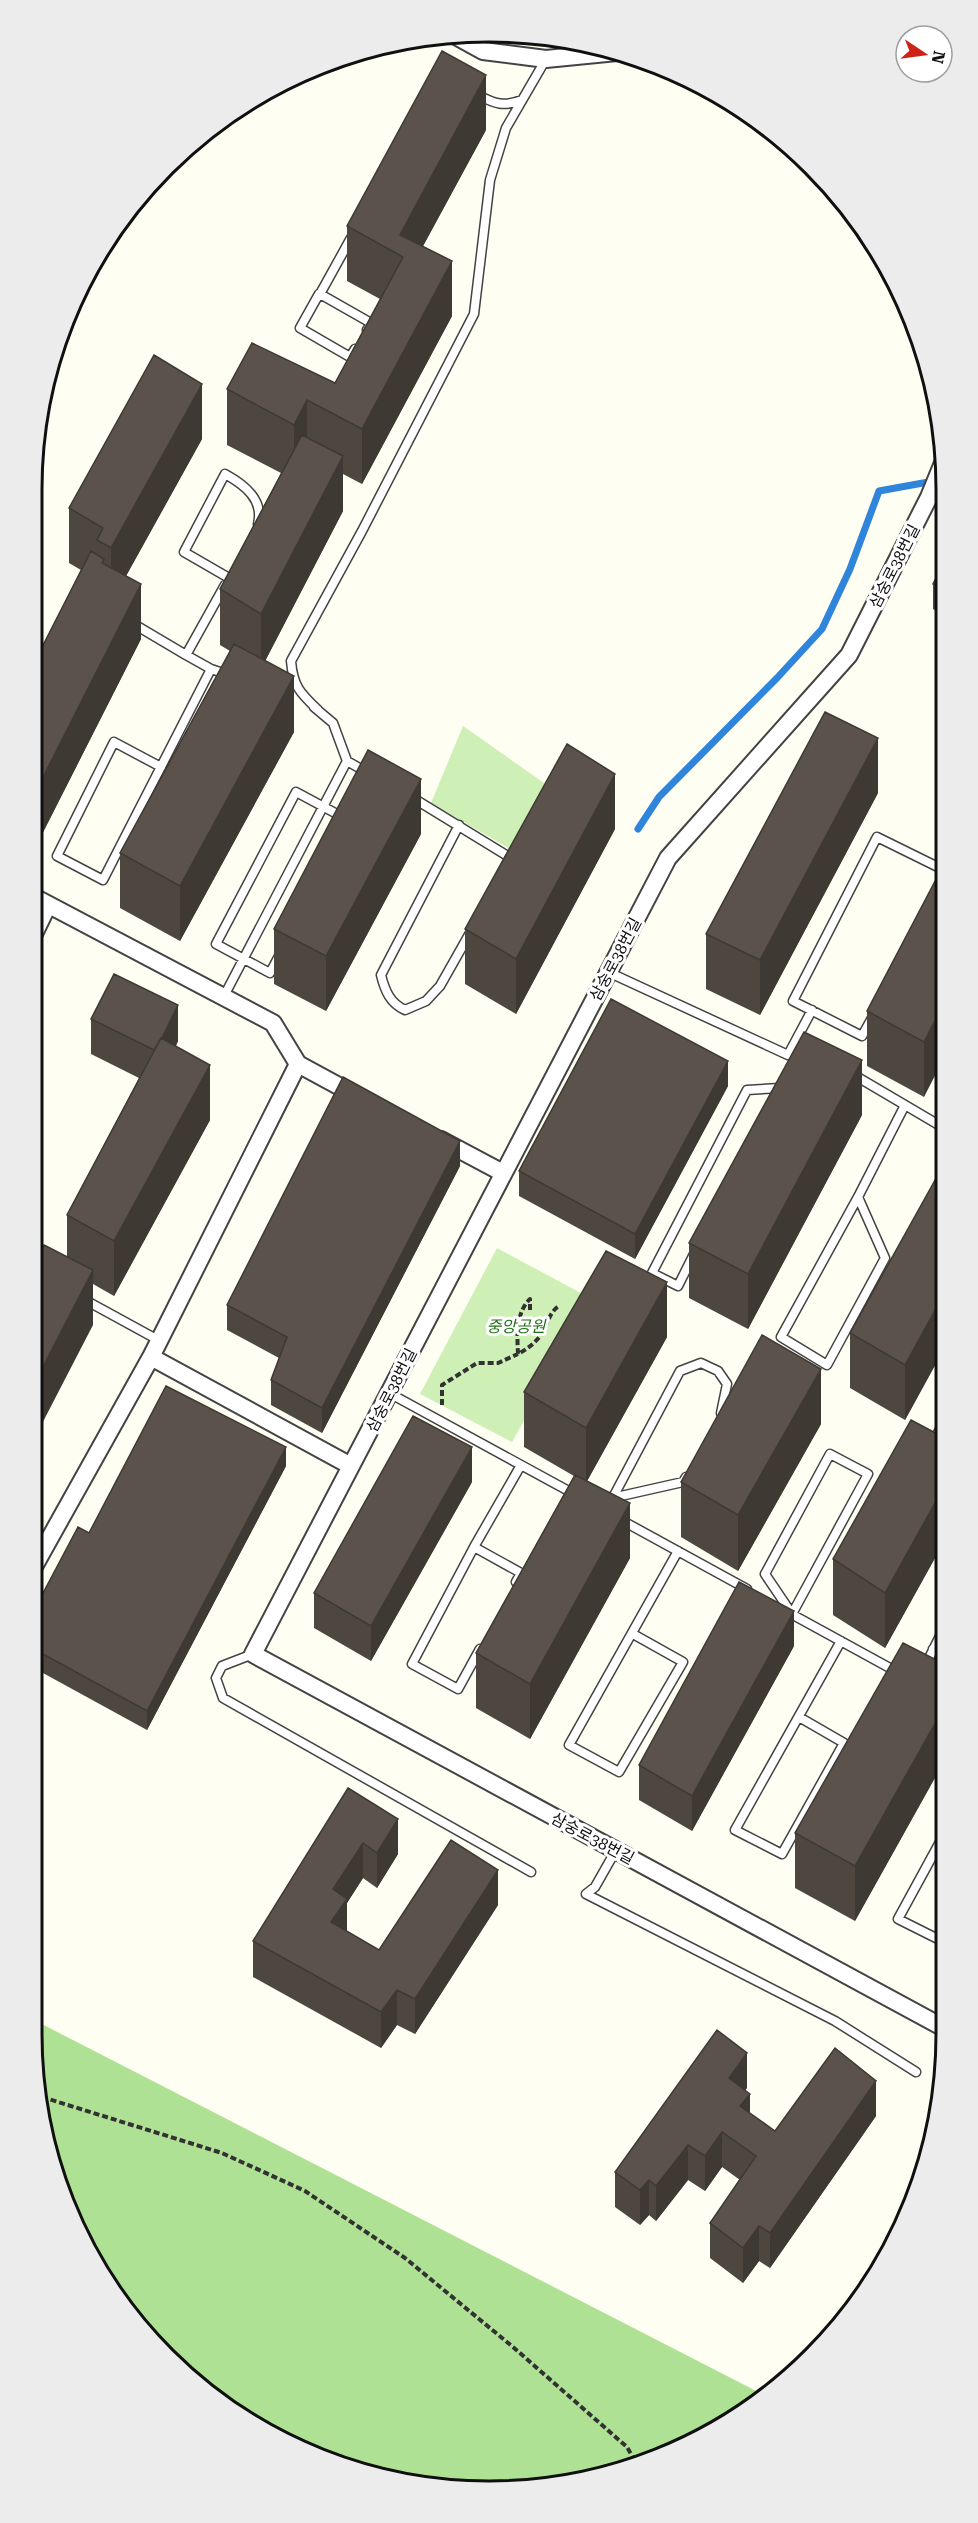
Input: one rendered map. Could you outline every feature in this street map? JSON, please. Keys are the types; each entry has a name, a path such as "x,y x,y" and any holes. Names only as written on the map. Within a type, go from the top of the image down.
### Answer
{"street":[{"path":"468,43 483,51 546,59 593,54"},
{"name":"삼숭로38번길","path":"934,497 849,655 668,858 253,1654 936,2024"},
{"path":"42,902 273,1023 298,1064 370,1102"},
{"path":"42,917 48,905"},
{"path":"42,1552 151,1357 298,1064"},
{"path":"432,1135 503,1173"},
{"path":"151,1357 351,1466"}],"lane":[{"path":"378,778 347,761 333,723 298,691 292,678 291,661 362,531 474,314 490,180 506,128 546,59"},
{"path":"470,91 495,104 504,106 522,100"},
{"path":"319,294 300,328 350,357 370,323 320,294 354,234"},
{"path":"229,578 184,552 225,474 246,489 260,507 259,522 252,536"},
{"path":"186,655 235,567"},
{"path":"125,619 211,669 243,679"},
{"path":"161,766 114,742 57,856 102,880 161,766 211,669"},
{"path":"286,693 297,696 318,710"},
{"path":"223,998 347,761"},
{"path":"296,792 324,807 350,821 270,973 216,944 296,792"},
{"path":"408,796 511,858 506,868"},
{"path":"459,825 381,975 385,990 395,1006 405,1010 426,1001 440,986 473,927"},
{"path":"879,1005 862,1036 793,1001 877,837 936,866"},
{"path":"608,972 793,1057 812,1051"},
{"path":"793,1057 812,1010"},
{"path":"843,1069 936,1123"},
{"path":"699,1244 678,1286 652,1273 747,1090 782,1083 775,1098"},
{"path":"858,1197 885,1258 827,1365 781,1337 858,1197 905,1105"},
{"path":"77,1296 159,1341"},
{"path":"605,1511 680,1371 701,1364 718,1371 728,1384 724,1408 714,1426"},
{"path":"389,1393 586,1501"},
{"path":"830,1454 868,1474 792,1614 765,1574 830,1454"},
{"path":"484,1641 458,1689 412,1664 474,1547 521,1465"},
{"path":"612,1498 683,1482 688,1473"},
{"path":"615,1517 750,1591"},
{"path":"474,1547 521,1573 511,1592"},
{"path":"633,1634 683,1662 619,1772 569,1745 678,1551"},
{"path":"771,1603 907,1677"},
{"path":"799,1717 844,1743 782,1854 735,1830 841,1641"},
{"path":"920,1674 936,1643"},
{"path":"253,1654 222,1666 216,1678 223,1698 531,1872"},
{"path":"936,1849 898,1919 936,1938"},
{"path":"616,1850 596,1887 586,1894 835,2020 916,2072"}],"path":[{"path":"518,1354 517,1338 522,1306 530,1299 530,1310"},
{"path":"442,1409 442,1385 477,1363 498,1363 530,1348 540,1336 553,1309 559,1306"},
{"path":"47,2099 222,2153 305,2191 405,2258 495,2332 627,2447 633,2457"}],"green space":[{"path":"463,726 561,795 522,856 431,803"},
{"name":"중앙공원","path":"497,1248 592,1299 512,1442 420,1394"},
{"path":"42,2024 757,2392 687,2435 633,2457 576,2472 518,2480 460,2480 402,2472 345,2457 291,2435 241,2406 194,2370 153,2329 134,2306 102,2258 76,2205 57,2150 46,2092"}],"building":[{"path":"442,51 486,75 400,235 452,261 362,429 307,400 294,425 227,389 252,343 335,383 403,257 347,226"},
{"path":"154,355 202,384 111,548 97,540 103,528 69,508"},
{"path":"302,435 343,456 261,614 220,589"},
{"path":"91,551 104,559 102,563 141,584 42,779 42,647"},
{"path":"234,644 294,676 180,886 120,853"},
{"path":"825,712 878,738 760,960 706,934"},
{"path":"567,744 615,774 516,959 465,929"},
{"path":"368,750 421,779 326,956 274,929"},
{"path":"936,879 936,1019 924,1042 867,1011"},
{"path":"114,974 178,1005 154,1050 91,1019"},
{"path":"611,999 728,1061 635,1234 519,1171"},
{"path":"804,1032 862,1060 748,1274 689,1243"},
{"path":"161,1038 210,1065 114,1241 67,1215"},
{"path":"343,1077 460,1141 322,1408 271,1380 287,1337 227,1305"},
{"path":"936,1178 936,1308 905,1365 850,1333"},
{"path":"44,1245 93,1270 42,1369 42,1249"},
{"path":"606,1251 667,1282 586,1428 524,1392"},
{"path":"762,1335 821,1369 738,1515 681,1482"},
{"path":"166,1386 286,1447 147,1711 42,1653 42,1595 78,1527 89,1533"},
{"path":"413,1416 472,1447 371,1626 314,1593"},
{"path":"911,1420 936,1433 936,1501 885,1593 833,1559"},
{"path":"575,1475 630,1503 530,1684 476,1653"},
{"path":"739,1582 794,1611 692,1796 639,1765"},
{"path":"903,1643 936,1660 936,1722 855,1866 795,1833"},
{"path":"348,1788 398,1819 377,1853 363,1843 333,1889 347,1899 331,1922 379,1950 451,1840 498,1870 415,1999 397,1990 381,2012 253,1941"},
{"path":"717,2030 747,2053 729,2078 750,2094 740,2106 775,2131 835,2048 876,2081 770,2233 759,2226 743,2248 710,2223 756,2156 722,2132 705,2156 688,2145 656,2186 649,2180 640,2190 615,2172"}],"waterway":[{"path":"638,829 659,797 777,678 822,629 850,569 879,491 934,481"}]}
